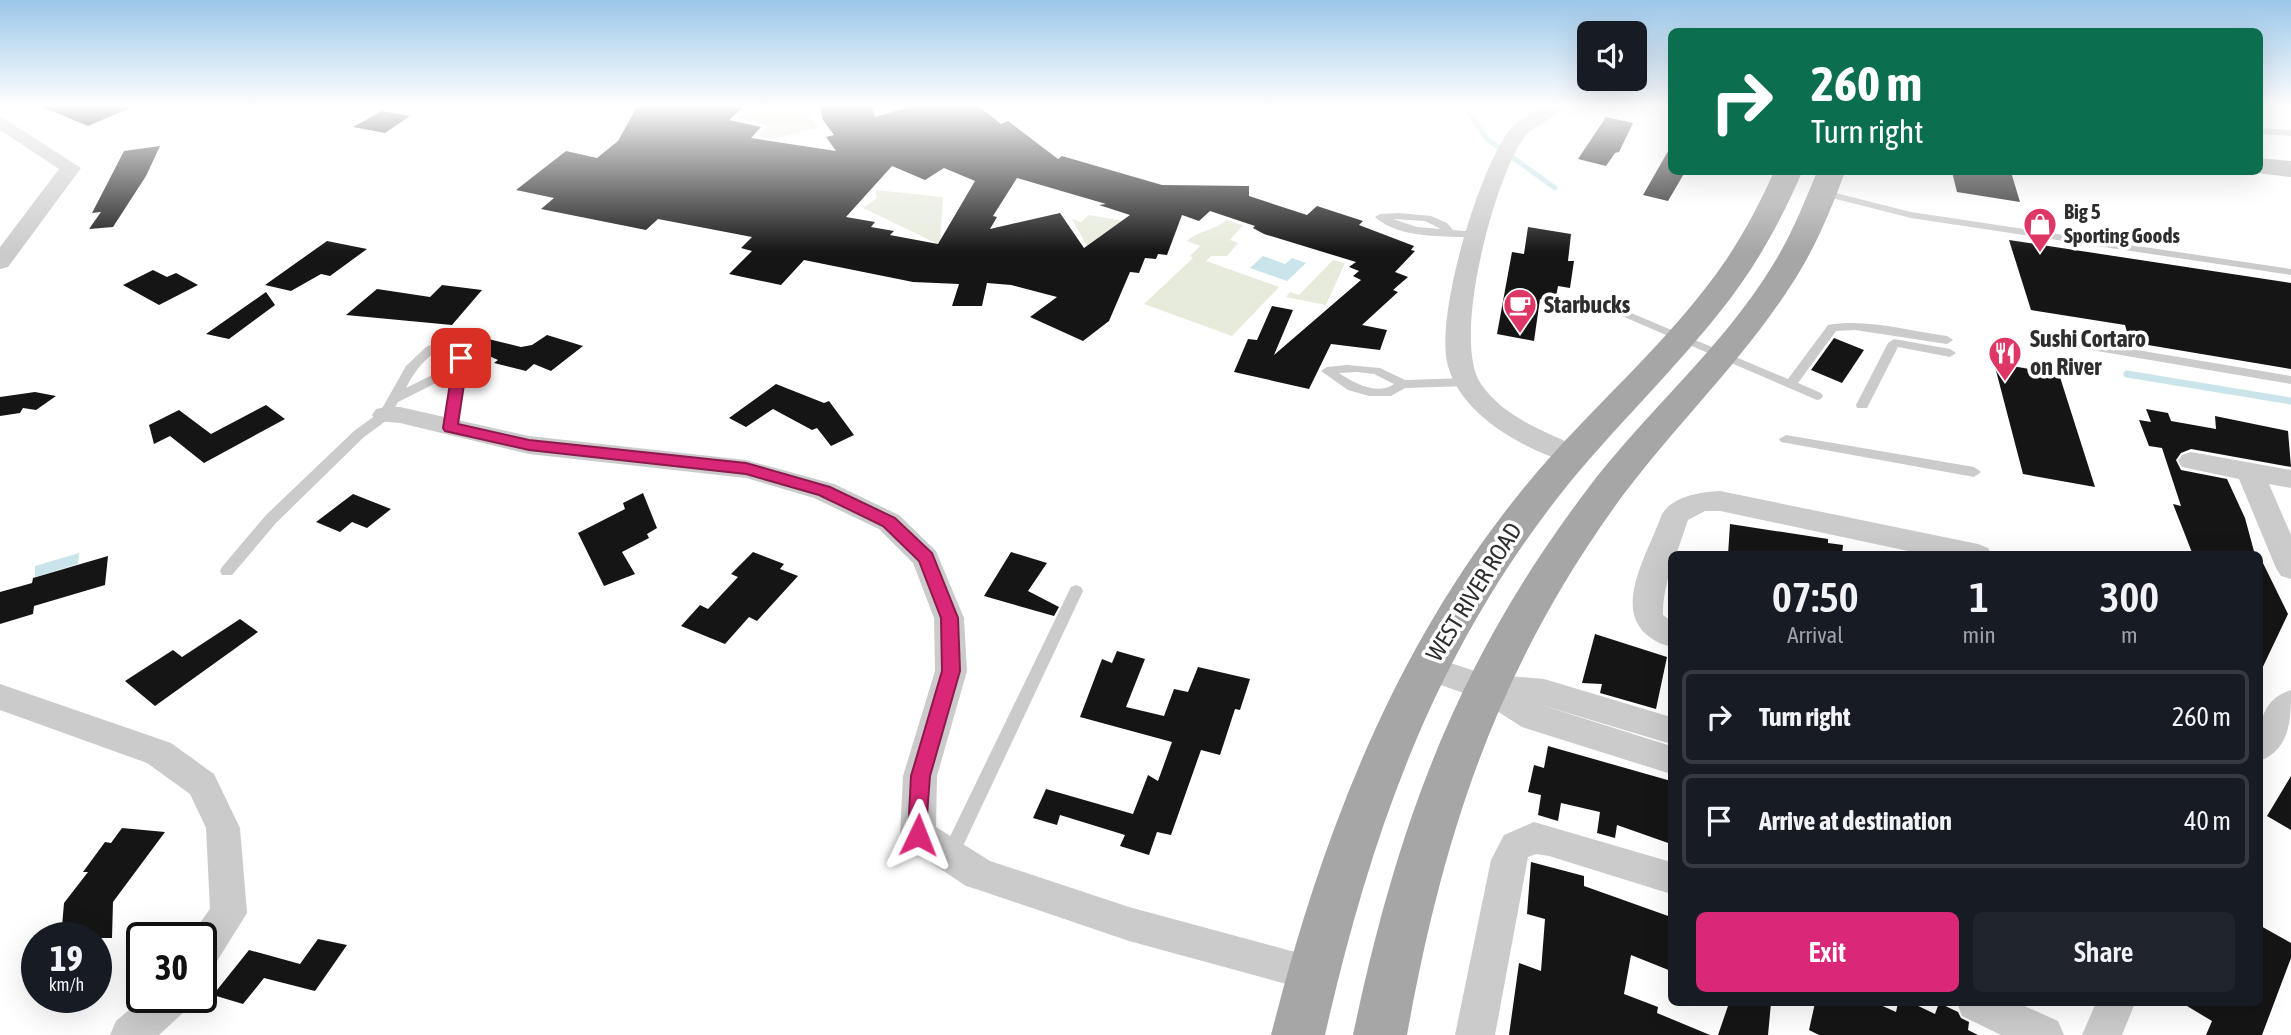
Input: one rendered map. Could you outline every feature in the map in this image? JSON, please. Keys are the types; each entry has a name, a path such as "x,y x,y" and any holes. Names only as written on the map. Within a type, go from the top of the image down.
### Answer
{"main road":[{"path":"2263,166 2291,169"},
{"name":"WEST RIVER ROAD","path":"1298,1035 1312,973 1350,840 1385,753 1426,667 1492,557 1538,496 1724,287 1770,215 1787,175"},
{"path":"1380,1035 1414,872 1453,756 1484,687 1530,601 1573,535 1634,456 1722,355 1771,293 1823,194"}],"street":[{"path":"0,262 71,168 51,155"},
{"path":"1504,155 1498,165 1477,235 1455,343 1460,367 1479,399 1518,430 1574,455"},
{"path":"388,407 450,428 529,445 746,469 824,491 889,522 926,558 949,618 951,671 920,776 918,835 979,874 1129,924 1312,973"},
{"path":"2191,461 2291,479"},
{"path":"2250,471 2291,568"},
{"path":"1668,634 1657,628 1646,613 1647,596 1676,514 1701,502 1728,503 1959,551"},
{"path":"1426,667 1484,687 1533,718 1668,759"},
{"path":"1484,687 1542,691 1668,729"},
{"path":"0,696 159,753 202,783 223,828 229,913 217,930"},
{"path":"2263,741 2291,702"},
{"path":"1476,1030 1509,860 1516,846 1534,838 1549,840 1668,877"},
{"path":"1982,1006 2044,1035"},
{"path":"130,1035 154,1013"}],"lane":[{"path":"1823,194 1911,215 2291,272"},
{"path":"1448,231 1443,224 1426,218 1380,217 1401,228 1421,233 1448,231 1477,235"},
{"path":"1598,302 1817,396"},
{"path":"1790,385 1832,328 1855,326 1948,347 1894,344 1862,405"},
{"path":"2066,342 2291,380"},
{"path":"388,407 400,382 429,350 440,345 451,348 461,358 450,428"},
{"path":"227,571 271,519 388,407 460,366"},
{"path":"1402,384 1393,376 1377,371 1351,368 1327,371 1352,387 1369,392 1391,392 1402,384 1468,382"},
{"path":"1786,439 1974,472"},
{"path":"950,855 1076,591"}],"shaded area":[{"path":"875,190 943,197 940,245 863,208 877,198"},
{"path":"1089,215 1130,222 1111,238 1102,234 1088,248 1072,219 1081,222"},
{"path":"1226,220 1243,225 1230,240 1238,243 1227,256 1211,256 1206,261 1279,287 1232,336 1144,304 1193,258 1190,256 1200,246 1187,241"},
{"path":"1333,260 1345,263 1326,305 1286,297 1290,292 1299,295"}],"water":[{"path":"1263,256 1285,264 1292,258 1306,263 1287,281 1250,268"},
{"path":"79,553 78,564 35,577 35,566"}],"building":[{"path":"122,155 156,155 146,176 113,227 89,229 101,212 92,213"},
{"path":"560,155 597,158 600,155 1053,155 1058,159 1062,156 1162,185 1249,186 1249,196 1307,215 1317,206 1363,221 1359,225 1414,246 1411,250 1415,251 1395,272 1408,277 1393,290 1398,292 1362,325 1387,330 1380,350 1331,344 1309,389 1234,372 1248,339 1257,340 1272,306 1293,310 1274,355 1361,280 1353,276 1359,271 1349,267 1356,262 1264,234 1253,228 1255,226 1210,211 1199,221 1182,215 1167,255 1158,254 1156,259 1145,258 1139,273 1130,272 1109,321 1083,341 1030,317 1057,297 1011,285 987,283 982,306 952,306 959,284 913,282 804,260 781,285 729,274 752,251 741,248 752,237 658,219 646,230 541,209 554,198 516,190","holes":["892,166 925,180 944,168 975,181 938,244 890,235 894,231 871,227 875,222 846,217","1017,178 1106,204 1099,205 1130,215 1084,248 1060,213 990,229 997,217 993,216"]},
{"path":"1580,155 1613,155 1606,166 1578,159"},
{"path":"1668,155 1668,175 1683,175 1668,201 1643,195"},
{"path":"1953,175 2012,175 2020,202 1957,192"},
{"path":"1528,227 1571,234 1568,261 1574,261 1570,288 1558,286 1555,302 1540,299 1534,341 1497,334 1512,252 1524,254"},
{"path":"2009,240 2291,283 2291,369 2130,342 2125,325 2031,310"},
{"path":"327,241 367,249 330,276 321,274 291,291 265,285"},
{"path":"153,270 167,277 176,273 198,285 159,305 123,285"},
{"path":"442,285 482,290 452,325 346,315 377,289 430,297"},
{"path":"266,292 275,305 229,339 206,334"},
{"path":"463,333 521,347 532,345 547,335 583,346 551,371 534,364 526,371 494,363 498,360 460,343"},
{"path":"1834,338 1864,350 1842,383 1811,370"},
{"path":"1994,363 2059,374 2095,487 2023,474"},
{"path":"776,384 824,403 829,401 854,435 831,446 817,428 812,430 773,409 746,427 729,418"},
{"path":"35,392 56,396 36,410 23,408 20,413 0,416 0,397"},
{"path":"266,405 285,419 204,463 170,436 154,444 149,425 179,410 211,434"},
{"path":"2146,409 2168,413 2171,421 2216,429 2215,416 2288,431 2291,467 2191,449 2181,453 2176,460 2181,470 2227,479 2245,518 2254,551 2191,551 2173,504 2181,506 2162,448 2149,446 2139,420 2151,422"},
{"path":"643,493 657,528 647,534 649,538 622,552 635,574 604,586 578,533 625,509 623,503"},
{"path":"353,494 391,509 367,528 352,522 340,532 316,522"},
{"path":"1730,524 1828,539 1828,543 1843,545 1842,551 1728,551"},
{"path":"753,552 784,564 780,569 798,576 757,621 749,617 725,644 681,626 700,605 708,609 738,577 731,574"},
{"path":"1011,552 1047,563 1028,591 1059,607 1054,616 984,596"},
{"path":"108,556 105,585 34,606 33,614 0,624 0,592 32,583 33,578"},
{"path":"2263,563 2288,614 2263,667"},
{"path":"240,619 258,632 155,706 125,681 173,650 182,657"},
{"path":"1595,634 1667,657 1656,709 1600,693 1602,684 1582,683"},
{"path":"1117,651 1145,659 1126,707 1164,716 1174,689 1188,692 1198,667 1250,679 1240,710 1235,709 1220,755 1201,750 1171,835 1157,832 1149,855 1120,846 1125,835 1060,815 1057,825 1033,818 1046,789 1133,814 1148,775 1158,781 1172,742 1080,717 1102,659 1112,663"},
{"path":"1548,746 1668,780 1668,843 1617,825 1615,838 1597,833 1600,812 1561,803 1558,821 1538,815 1541,795 1528,792 1534,765 1544,768"},
{"path":"2291,776 2291,830 2267,816"},
{"path":"122,828 165,832 113,902 112,938 112,922 62,922 64,903 88,872 83,872 105,842 111,843"},
{"path":"1531,862 1584,876 1584,886 1668,916 1668,970 1631,955 1624,994 1658,1007 1657,1013 1710,1035 1509,1035 1519,963 1541,971 1545,919 1527,914"},
{"path":"2263,927 2291,943 2291,958 2262,1035 2206,1035 2212,1021 2187,1006 2263,1006"},
{"path":"318,939 347,945 315,991 264,978 243,1004 217,996 217,990 249,950 300,964"},
{"path":"1728,1006 1771,1006 1768,1035 1718,1035"},
{"path":"1814,1006 1883,1006 1896,1012 1897,1006 1918,1006 1935,1014 1938,1006 1945,1006 1958,1012 1961,1018 1969,1022 1968,1030 1978,1035 1819,1035 1809,1030"}],"waterway":[{"path":"1510,155 1555,188"},
{"path":"2127,374 2291,401"}],"place":[{"name":"Big 5 Sporting Goods","path":"2040,254"},
{"name":"Starbucks","path":"1520,335"},
{"name":"Sushi Cortaro on River","path":"2005,383"}],"route":[{"path":"461,358 450,428 529,445 746,469 824,491 889,522 926,558 949,618 951,671 920,776 918,835"}]}
